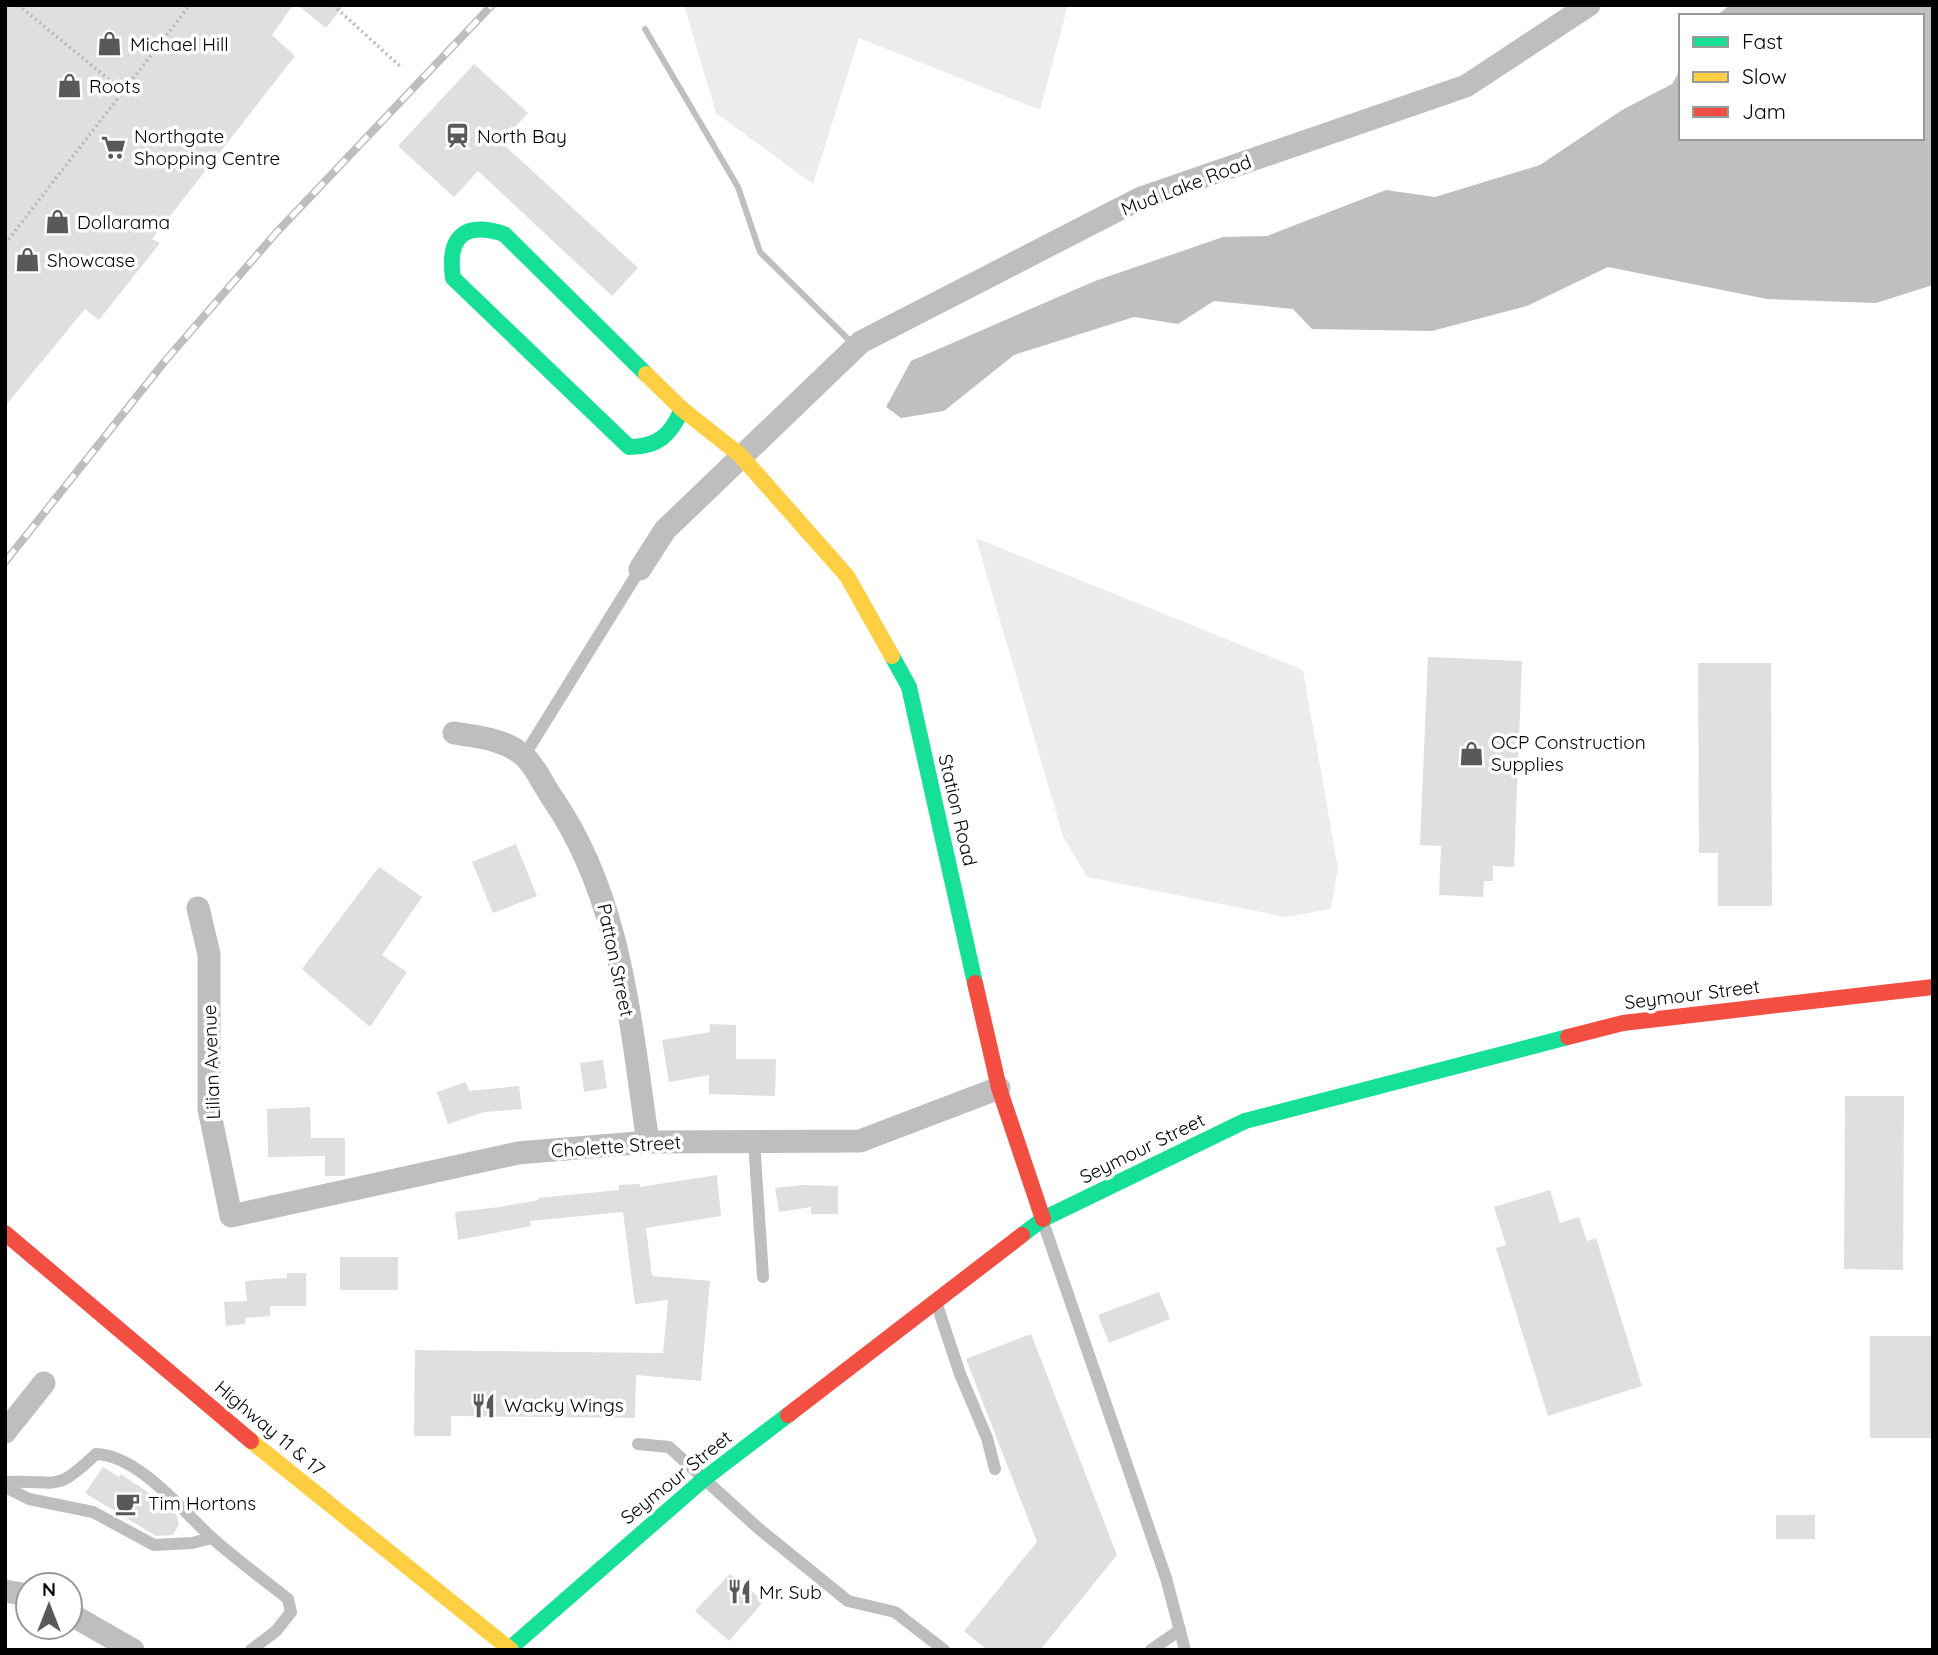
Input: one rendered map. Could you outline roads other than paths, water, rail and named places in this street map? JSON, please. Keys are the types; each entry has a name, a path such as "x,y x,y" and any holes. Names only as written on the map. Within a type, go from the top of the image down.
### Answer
{"main road":[{"name":"Station Road","path":"682,409 674,429 663,439 648,447 629,447 453,278 452,251 457,238 469,228 490,228 504,234 682,409 740,455 847,576 909,687 999,1088 1043,1219"},
{"name":"Seymour Street","path":"509,1649 704,1479 1043,1219 1245,1121 1623,1023 1933,987"},
{"name":"Highway 11 & 17","path":"5,1234 267,1454 509,1649"}],"street":[{"name":"Mud Lake Road","path":"740,455 861,342 1141,198 1466,86 1589,5"},
{"path":"640,569 665,530 740,455"},
{"name":"Patton Street","path":"454,733 494,740 524,756 578,836 607,907 624,984 648,1142"},
{"name":"Lilian Avenue","path":"198,908 209,954 209,1109 231,1216"},
{"name":"Cholette Street","path":"231,1216 518,1153 648,1142 860,1141 999,1088"},
{"path":"5,1432 44,1383"},
{"path":"84,1622 133,1650"}],"lane":[{"path":"524,756 640,569"},
{"path":"754,1141 763,1277"},
{"path":"1043,1219 1166,1578 1185,1650"},
{"path":"936,1301 960,1374 987,1438 995,1469"},
{"path":"638,1444 669,1447 758,1528 848,1601 895,1612 944,1650"},
{"path":"5,1484 57,1484 69,1479 96,1454 110,1454 164,1489 212,1538 288,1599 291,1612 276,1630 251,1650"},
{"path":"5,1484 29,1499 93,1512 153,1545 192,1543 212,1538"},
{"path":"1150,1650 1180,1630"}],"waterway":[{"path":"645,29 738,187 760,252 849,340"}],"railway":[{"path":"5,562 165,361 276,233 492,5"}],"place":[{"name":"Michael Hill","path":"110,44"},
{"name":"Roots","path":"69,86"},
{"name":"North Bay","path":"457,136"},
{"name":"Northgate Shopping Centre","path":"114,147"},
{"name":"Dollarama","path":"57,222"},
{"name":"Showcase","path":"27,260"},
{"name":"OCP Construction Supplies","path":"1471,753"},
{"name":"Wacky Wings","path":"484,1405"},
{"name":"Tim Hortons","path":"128,1503"},
{"name":"Mr. Sub","path":"739,1592"}]}
